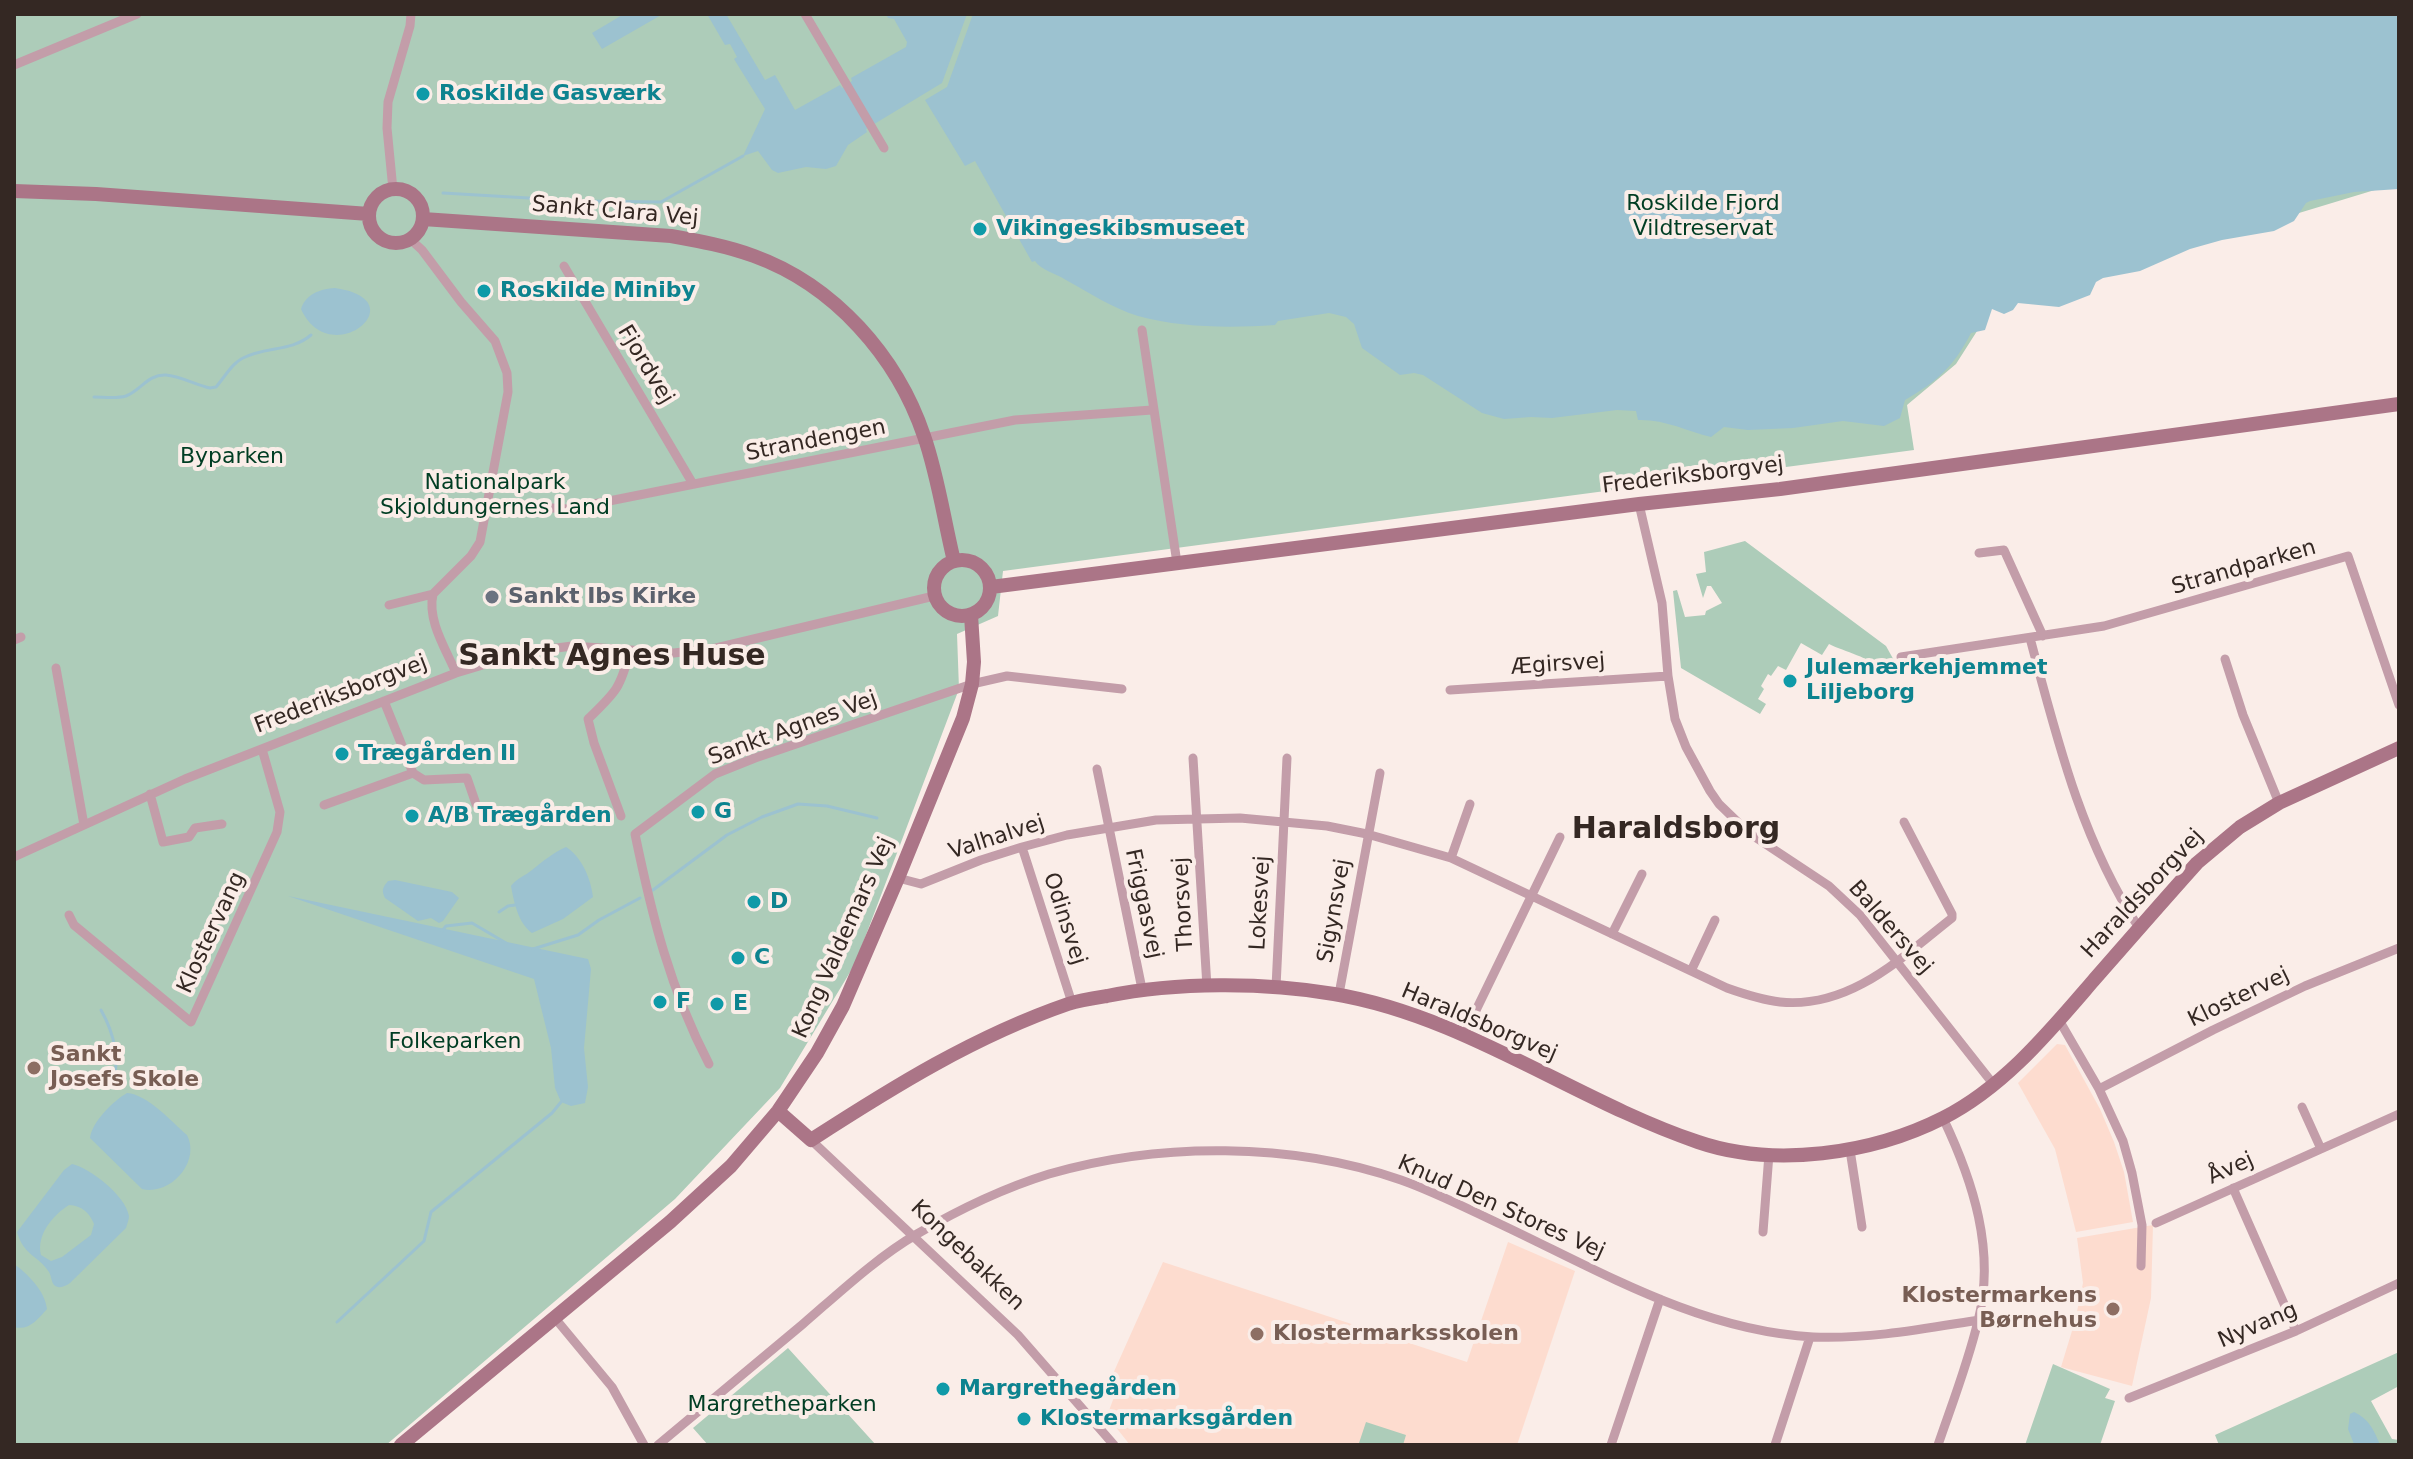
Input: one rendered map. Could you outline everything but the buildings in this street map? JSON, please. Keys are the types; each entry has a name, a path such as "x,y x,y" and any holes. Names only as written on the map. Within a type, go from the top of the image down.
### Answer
{"street":[{"path":"14,65 137,14"},
{"path":"393,190 387,128 388,102 411,14"},
{"path":"805,14 884,148"},
{"path":"393,190 401,190 415,197 423,219 417,234 396,244 382,240 370,225 369,214 376,198 393,190"},
{"path":"14,191 369,214"},
{"name":"Sankt Clara Vej","path":"423,219 671,236 711,243 755,256 831,299 859,326 907,395 925,437 954,561"},
{"path":"389,605 433,594 471,556 480,542 508,392 504,360 495,341 410,239"},
{"name":"Fjordvej","path":"564,266 693,484"},
{"path":"1142,330 1177,563"},
{"name":"Frederiksborgvej","path":"991,587 1639,504 1780,489 2399,404"},
{"name":"Strandengen","path":"487,504 569,509 1015,420 1152,410"},
{"name":"Baldersvej","path":"1639,504 1662,603 1675,719 1686,747 1719,804 1749,833 1829,886 1860,915 1994,1085"},
{"path":"1979,553 2004,550 2043,636"},
{"name":"Strandparken","path":"1901,657 2104,626 2348,556 2399,705"},
{"path":"963,560 979,565 991,587 985,604 971,615 962,617 944,611 934,596 933,587 940,570 954,561 963,560"},
{"path":"433,594 431,609 435,623 456,673"},
{"name":"Frederiksborgvej","path":"14,857 150,794 262,749 456,673 526,652 562,647 674,653 716,648 934,596"},
{"name":"Kong Valdemars Vej","path":"401,1445 670,1222 731,1166 778,1111 817,1053 843,1006 963,718 974,662 971,615"},
{"path":"2030,638 2060,750 2087,830 2108,876 2139,928"},
{"path":"621,816 588,719 616,691 630,651"},
{"path":"2225,659 2243,715 2279,803"},
{"path":"56,668 84,825"},
{"name":"Sankt Agnes Vej","path":"709,1064 689,1027 671,979 649,901 635,834 715,774 972,684 1007,676 1122,689"},
{"name":"Ægirsvej","path":"1450,690 1668,676"},
{"path":"384,701 413,773 424,780 467,778 476,804"},
{"name":"Haraldsborgvej","path":"811,1140 897,1085 976,1043 1072,1003 1142,989 1276,987 1339,994 1393,1008 1464,1035 1640,1120 1701,1143 1769,1154 1850,1150 1893,1139 1943,1118 1994,1085 2059,1020 2197,863 2240,827 2279,803 2399,748"},
{"name":"Klostervang","path":"69,915 74,925 191,1022 277,832 280,812 262,749"},
{"path":"1193,758 1197,818"},
{"path":"1283,821 1287,758"},
{"path":"1097,769 1108,827"},
{"path":"324,805 413,773"},
{"path":"1367,834 1380,773"},
{"path":"150,794 163,842 189,837 195,828 222,824"},
{"path":"1451,858 1470,804"},
{"name":"Thorsvej","path":"1197,818 1207,987"},
{"name":"Valhalvej","path":"898,878 921,884 1022,847 1067,835 1156,820 1283,821 1327,826 1451,858 1727,988 1759,999 1790,1003 1843,994 1870,981 1952,918 1904,822"},
{"name":"Lokesvej","path":"1276,987 1283,821"},
{"name":"Friggasvej","path":"1108,827 1142,989"},
{"name":"Sigynsvej","path":"1339,994 1367,834"},
{"path":"1464,1035 1560,837"},
{"name":"Odinsvej","path":"1022,847 1072,1003"},
{"path":"1612,934 1642,874"},
{"path":"1691,971 1715,920"},
{"name":"Klostervej","path":"2099,1089 2305,986 2399,948"},
{"path":"2059,1020 2099,1089 2123,1141 2142,1225 2141,1266"},
{"path":"2302,1107 2321,1149"},
{"name":"Kongebakken","path":"778,1111 1018,1335 1114,1445"},
{"name":"Åvej","path":"2156,1223 2399,1114"},
{"path":"1938,1445 1979,1320 1984,1275 1982,1235 1975,1199 1963,1162 1943,1118"},
{"name":"Knud Den Stores Vej","path":"658,1445 866,1270 914,1235 964,1209 1051,1174 1131,1157 1199,1150 1320,1158 1401,1180 1660,1299 1711,1319 1810,1337 1894,1335 1979,1320"},
{"path":"1850,1150 1862,1227"},
{"path":"1763,1232 1769,1154"},
{"path":"2233,1188 2296,1331"},
{"name":"Nyvang","path":"2129,1398 2296,1331 2399,1283"},
{"path":"1611,1445 1660,1299"},
{"path":"554,1317 612,1387 644,1445"},
{"path":"1775,1445 1810,1337"}],"shaded area":[{"name":"Klostermarkens Børnehus","path":"2057,1044 2065,1045 2100,1109 2124,1172 2133,1222 2076,1232 2055,1149 2018,1083"},
{"name":"Klostermarkens Børnehus","path":"2153,1225 2151,1298 2132,1386 2061,1367 2083,1283 2077,1238"},
{"name":"Klostermarksskolen","path":"1508,1242 1575,1271 1517,1445 1130,1445 1107,1416 1120,1381 1112,1376 1163,1262 1467,1362"}],"green space":[{"name":"Nationalpark Skjoldungernes Land","path":"14,14 2399,14 2378,189 1993,306 1956,364 1907,405 1914,450 1003,571 998,616 957,634 959,689 855,964 780,1088 675,1199 386,1445 14,1445"},
{"path":"1745,541 1886,646 1896,664 1881,670 1864,658 1829,644 1822,655 1801,643 1786,670 1778,666 1771,676 1768,674 1761,686 1764,689 1758,699 1766,704 1760,714 1681,668 1673,591 1677,590 1685,617 1705,615 1706,611 1722,603 1711,586 1707,586 1703,598 1696,574 1706,572 1704,552"},
{"name":"Margretheparken","path":"788,1348 876,1445 708,1445 693,1428"},
{"path":"2399,1352 2399,1386 2371,1401 2392,1439 2399,1440 2399,1445 2219,1445 2215,1435"},
{"path":"2053,1364 2110,1389 2105,1398 2115,1401 2100,1445 2025,1445"},
{"path":"1366,1422 1406,1435 1403,1445 1359,1443"}],"water":[{"path":"624,14 663,14 602,49 592,33"},
{"path":"707,14 726,14 765,80 775,75 795,110 840,85 842,88 852,81 851,78 906,47 907,42 894,19 886,14 967,14 942,83 866,129 867,132 848,145 836,166 826,169 806,167 778,173 772,170 758,151 743,156 765,109 734,59 737,57 730,44 725,45"},
{"name":"Roskilde Fjord Vildtreservat","path":"973,14 2399,14 2399,189 2354,192 2310,201 2294,221 2274,231 2222,240 2190,249 2140,271 2103,278 2096,282 2090,295 2059,307 2018,303 2013,310 2004,314 1992,309 1985,330 1971,333 1944,372 1905,400 1900,418 1884,426 1843,421 1793,428 1748,430 1724,427 1711,437 1666,423 1638,420 1636,411 1504,419 1482,413 1423,375 1400,375 1362,348 1354,324 1346,317 1329,313 1278,321 1275,325 1241,327 1155,320 1119,309 1032,262 975,161 965,166 925,100 947,87"},
{"path":"335,288 359,295 369,305 369,317 360,327 347,334 330,334 314,327 301,309 314,293"},
{"path":"566,847 577,856 585,869 593,897 563,919 532,933 520,918 511,886"},
{"path":"388,881 452,892 459,898 443,921 439,923 431,918 418,921 385,898 384,887"},
{"path":"288,896 588,959 591,969 584,1048 588,1087 585,1103 571,1106 561,1102 555,1088 551,1048 534,979"},
{"path":"127,1093 151,1103 187,1135 190,1156 186,1166 180,1175 163,1187 142,1189 90,1138 104,1112"},
{"path":"72,1164 97,1177 121,1200 129,1216 126,1228 70,1283 60,1287 54,1285 45,1266 23,1246 17,1232 64,1170","holes":["69,1205 84,1210 92,1220 91,1235 62,1257 51,1261 41,1255 43,1233 57,1214"]},
{"path":"14,1264 35,1284 47,1309 32,1324 19,1328 14,1327"},
{"path":"2354,1412 2364,1418 2380,1445 2354,1444 2348,1429 2350,1414"}],"waterway":[{"path":"443,193 661,202 743,156"},
{"path":"94,397 126,396 160,375 216,387 239,360 287,347 311,335"},
{"path":"653,890 727,835 762,817 798,804 827,806 877,818"},
{"path":"533,949 578,935 640,898"},
{"path":"499,912 515,905"},
{"path":"442,931 446,926 472,923 506,943"},
{"path":"101,1010 114,1046 116,1065 113,1084"},
{"path":"337,1322 424,1241 431,1212 552,1113 561,1102"}],"place":[{"name":"Roskilde Gasværk","path":"423,94"},
{"name":"Vikingeskibsmuseet","path":"980,229"},
{"name":"Roskilde Miniby","path":"484,291"},
{"name":"Sankt Ibs Kirke","path":"492,597"},
{"name":"Julemærkehjemmet Liljeborg","path":"1790,681"},
{"name":"Trægården II","path":"342,754"},
{"name":"G","path":"698,812"},
{"name":"A/B Trægården","path":"412,816"},
{"name":"D","path":"754,902"},
{"name":"C","path":"738,958"},
{"name":"F","path":"660,1002"},
{"name":"E","path":"717,1004"},
{"name":"Sankt Josefs Skole","path":"34,1068"},
{"name":"Klostermarkens Børnehus","path":"2113,1309"},
{"name":"Klostermarksskolen","path":"1257,1334"},
{"name":"Margrethegården","path":"943,1389"},
{"name":"Klostermarksgården","path":"1024,1419"}],"district":[{"name":"Sankt Agnes Huse","path":"612,657"},
{"name":"Haraldsborg","path":"1676,830"}],"park label":[{"name":"Byparken","path":"232,457"},
{"name":"Folkeparken","path":"455,1042"}]}
